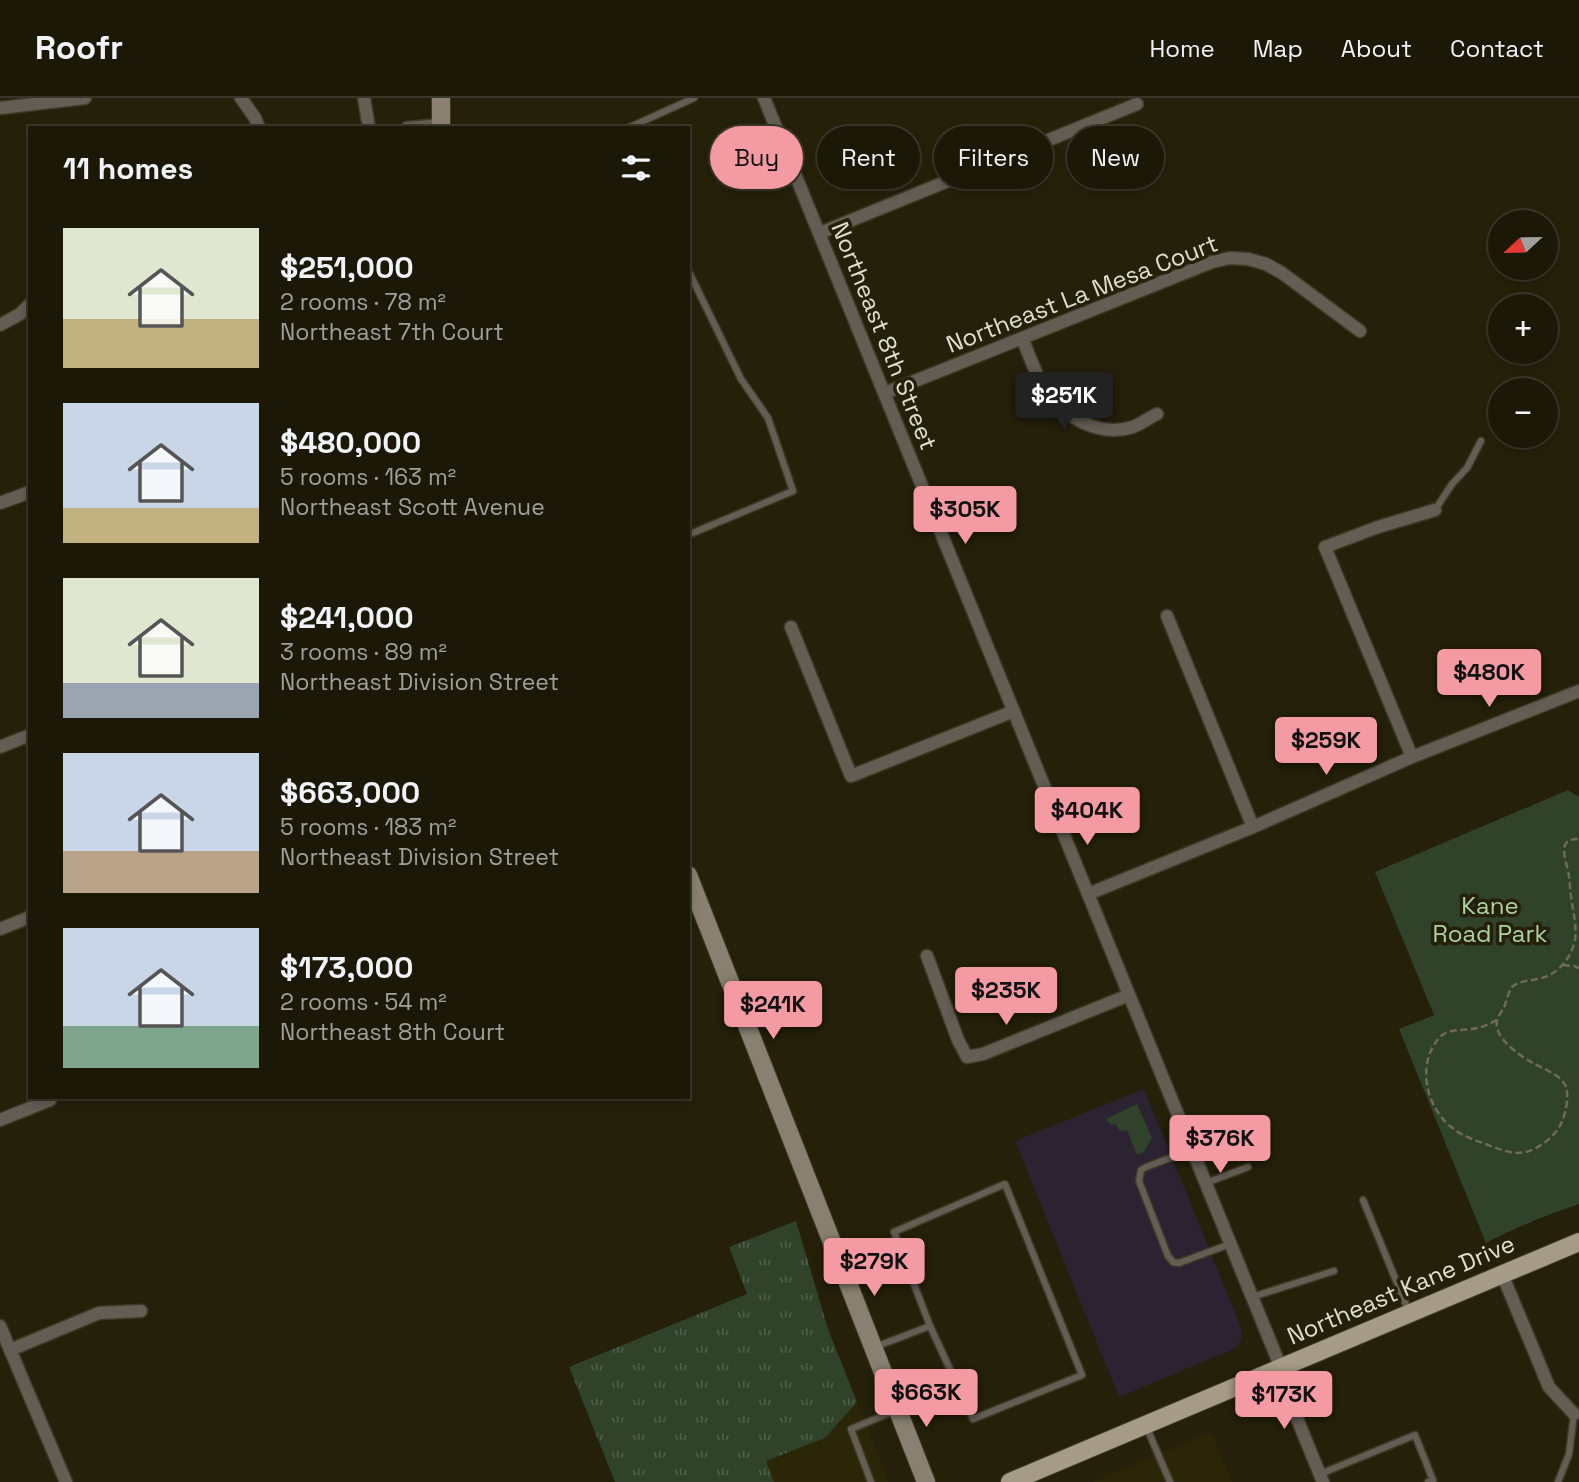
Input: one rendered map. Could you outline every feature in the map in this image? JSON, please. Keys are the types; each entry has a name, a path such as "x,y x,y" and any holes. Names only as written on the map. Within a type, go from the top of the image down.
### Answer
{"main road":[{"name":"Northeast Kane Drive","path":"1010,1482 1579,1242"}],"street":[{"path":"0,108 85,98"},
{"path":"241,98 256,118 258,126"},
{"path":"364,98 369,126"},
{"path":"441,98 441,126"},
{"name":"Northeast 8th Street","path":"764,98 1281,1368 1287,1394 1321,1478"},
{"path":"820,233 1137,104"},
{"name":"Northeast La Mesa Court","path":"885,393 1212,262 1230,258 1266,264 1360,331"},
{"path":"0,325 20,314 28,306"},
{"path":"1022,338 1044,388 1057,406 1073,418 1092,426 1112,429 1131,428 1157,414"},
{"path":"0,503 28,493"},
{"path":"1412,757 1325,547 1435,510"},
{"path":"1167,616 1253,827"},
{"path":"791,627 851,776 1014,711"},
{"path":"1088,894 1253,827 1412,757 1579,691"},
{"path":"0,747 28,736"},
{"path":"690,880 926,1482"},
{"path":"0,929 28,918"},
{"path":"927,956 958,1040 967,1057 983,1054 1129,995"},
{"path":"0,1120 50,1100"},
{"path":"1502,1274 1549,1387 1573,1414"},
{"path":"10,1350 99,1313 141,1311"},
{"path":"0,1326 66,1482"}],"lane":[{"path":"631,126 694,98"},
{"path":"690,274 741,379 768,418 793,491 690,534"},
{"path":"1435,510 1452,484 1467,468 1481,441"},
{"path":"1192,1150 1146,1167 1139,1175 1168,1256 1178,1263 1230,1244"},
{"path":"1206,1183 1248,1167"},
{"path":"1005,1184 1082,1374 973,1419 930,1326 894,1232 1005,1184"},
{"path":"1363,1200 1409,1314"},
{"path":"1252,1297 1334,1270"},
{"path":"873,1348 930,1326"},
{"path":"871,1482 851,1429 897,1410"},
{"path":"1558,1482 1569,1454 1573,1414"},
{"path":"1146,1425 1170,1482"},
{"path":"1321,1478 1415,1435 1433,1480 1428,1482"}],"path":[{"path":"1497,1020 1441,1036 1429,1058 1426,1079 1435,1108 1451,1128 1500,1149 1522,1153 1542,1144 1558,1129 1564,1116 1567,1090 1559,1078 1528,1060 1504,1041 1498,1034 1497,1020 1514,985 1548,976 1563,965 1572,950 1576,933 1565,847 1567,842 1579,839"},
{"path":"1563,965 1579,968"}],"shaded area":[{"path":"1144,1089 1241,1327 1242,1336 1234,1349 1119,1397 1015,1141"},
{"path":"857,1402 889,1482 774,1482 765,1461 825,1438"},
{"path":"1211,1432 1232,1482 1093,1482"}],"green space":[{"name":"Kane Road Park","path":"1568,790 1579,797 1579,1204 1486,1243 1399,1029 1434,1015 1375,872"},
{"path":"1137,1104 1152,1138 1144,1152 1137,1155 1127,1130 1120,1131 1106,1119"},
{"path":"796,1221 828,1329 857,1402 825,1438 766,1461 774,1482 615,1482 569,1367 747,1294 729,1247"}]}
